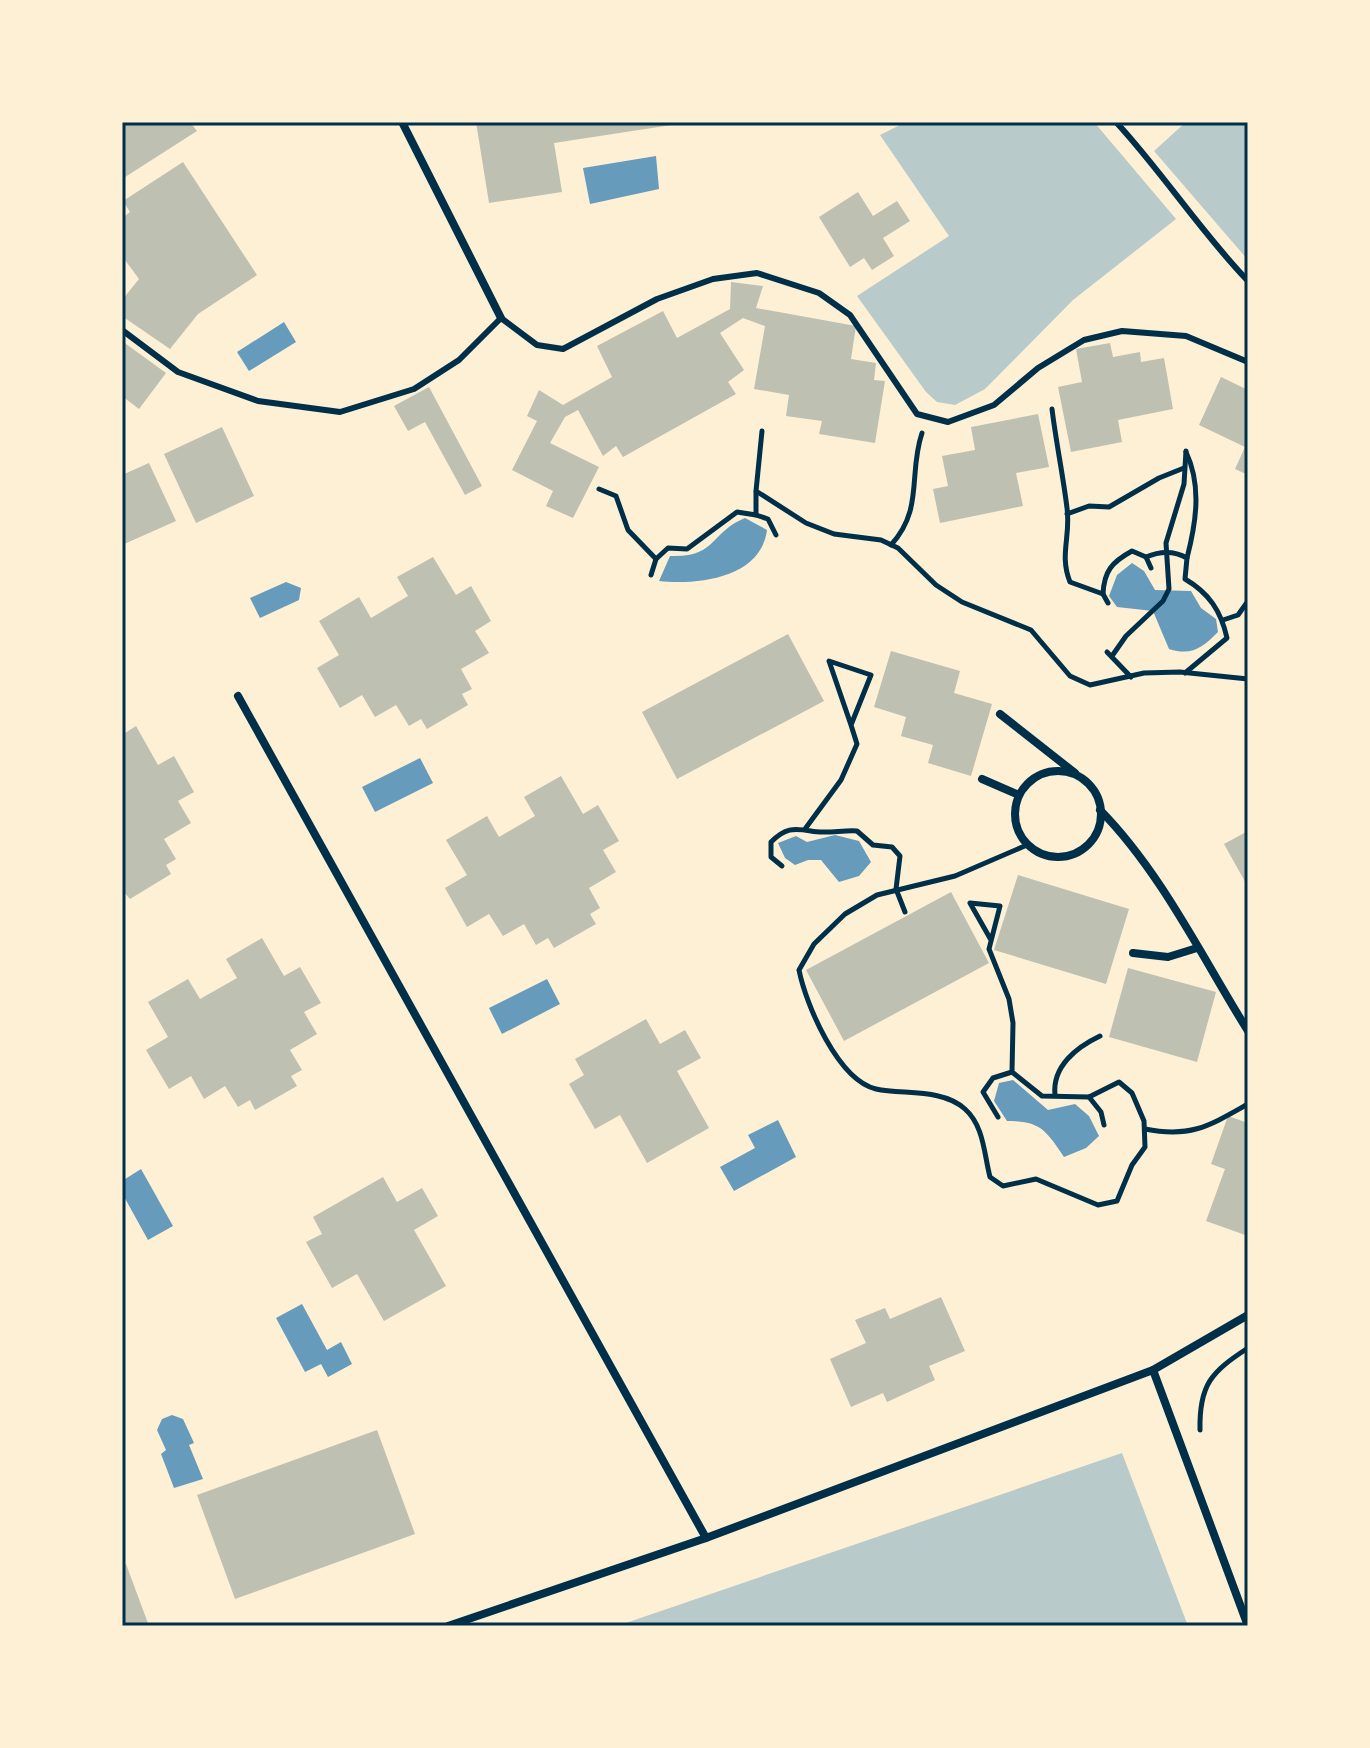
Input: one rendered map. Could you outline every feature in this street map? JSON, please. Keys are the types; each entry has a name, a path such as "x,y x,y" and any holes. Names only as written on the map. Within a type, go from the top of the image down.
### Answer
{"street":[{"path":"402,122 501,318"},
{"path":"238,696 706,1538"},
{"path":"1000,714 1092,789 1100,810 1125,835 1248,1031"},
{"path":"1082,778 1053,771 1039,775 1019,795 1015,821 1027,845 1051,857 1078,853 1097,831 1100,810"},
{"path":"982,779 1019,795"},
{"path":"1133,953 1168,957 1197,948"},
{"path":"448,1626 706,1538 1153,1370 1248,1315"},
{"path":"1153,1370 1248,1626"}],"lane":[{"path":"1116,122 1150,159 1213,246 1248,281"},
{"path":"122,330 178,372 258,401 340,412 414,389 459,360 501,318 537,345 563,349 657,299 713,279 757,273 819,293 850,315 917,414 948,422 994,405 1038,368 1084,340 1122,331 1186,336 1248,362"}],"path":[{"path":"1052,409 1067,514 1063,563 1070,582 1103,594"},
{"path":"891,545 905,529 916,493 919,440 927,417"},
{"path":"756,515 762,431"},
{"path":"1131,677 1109,654 1153,610 1169,589 1169,552 1166,543 1184,484 1186,451 1193,467 1197,503 1185,579 1199,587 1223,620 1227,638 1185,673"},
{"path":"1067,514 1089,506 1109,507 1159,478 1184,468"},
{"path":"599,489 616,496 628,530 656,559"},
{"path":"756,491 806,523 834,534 881,540 891,545 962,602 1031,630 1070,676 1090,685 1144,673 1248,679"},
{"path":"651,575 656,559 668,548 687,549 737,512 768,519 776,535"},
{"path":"1108,603 1103,594 1104,574 1118,559 1132,551 1146,557 1169,552 1187,558"},
{"path":"1146,557 1151,568"},
{"path":"1223,620 1238,615 1248,601"},
{"path":"805,829 841,780 857,744 829,661 871,675 851,725"},
{"path":"782,866 771,857 771,842 782,831 857,831 873,845 892,847 900,856 896,889 905,912"},
{"path":"1012,1072 1042,1096 1089,1097 1119,1082 1132,1093 1145,1129 1145,1147 1132,1165 1117,1201 1098,1205 1036,1179 1003,1186 990,1177 979,1128 964,1107 944,1098 876,1089 855,1081 806,1004 799,970 814,944 845,914 877,895 955,876 1027,845"},
{"path":"991,940 970,903 1000,906 989,949 998,965 1013,1023 1012,1072"},
{"path":"1055,1095 1054,1082 1064,1062 1085,1043 1100,1036"},
{"path":"998,1117 983,1092 993,1078 1012,1072"},
{"path":"1089,1097 1101,1112 1104,1125"},
{"path":"1145,1129 1170,1134 1202,1130 1248,1104"},
{"path":"1205,1445 1200,1430 1200,1405 1207,1381 1248,1348"}],"shaded area":[{"path":"906,122 1094,122 1176,219 1073,300 985,389 955,405 937,402 926,392 857,296 949,236 880,135"},
{"path":"1186,122 1248,122 1248,260 1154,151"},
{"path":"1122,1453 1188,1626 620,1626 620,1625"}],"water":[{"path":"656,156 659,189 590,204 583,168"},
{"path":"284,322 296,342 249,371 237,352"},
{"path":"745,518 767,530 762,546 753,559 725,575 709,579 659,581 670,556 685,556 705,549 725,530"},
{"path":"1132,563 1144,571 1155,590 1191,591 1201,608 1216,619 1218,632 1196,649 1184,652 1169,649 1153,611 1117,607 1109,596 1117,575"},
{"path":"286,582 301,588 299,600 260,618 250,598"},
{"path":"420,758 433,783 375,812 362,787"},
{"path":"835,835 859,841 871,862 859,876 839,882 821,860 808,860 795,865 785,858 778,843 796,836 807,842"},
{"path":"547,979 560,1004 502,1034 489,1008"},
{"path":"1013,1080 1048,1110 1075,1104 1089,1116 1099,1136 1086,1148 1064,1157 1052,1140 1035,1125 1007,1121 994,1101 999,1083"},
{"path":"778,1120 796,1157 734,1191 720,1167 755,1148 748,1135"},
{"path":"141,1169 173,1226 148,1240 122,1193 122,1181"},
{"path":"302,1304 327,1350 341,1342 352,1364 328,1377 321,1364 305,1372 276,1318"},
{"path":"172,1415 183,1419 194,1443 189,1445 203,1479 174,1488 161,1454 166,1450 157,1430 162,1419"}],"building":[{"path":"122,122 190,122 197,131 122,179"},
{"path":"476,122 678,124 554,143 562,192 489,203"},
{"path":"183,162 257,275 198,314 170,349 122,316 122,300 139,279 122,256 122,218 130,212 123,201"},
{"path":"858,192 873,216 897,201 910,221 883,238 894,256 872,270 864,258 850,267 819,217"},
{"path":"731,282 763,286 756,308 856,326 851,359 876,363 874,380 885,381 875,443 819,434 822,421 786,416 789,395 754,389 765,326 743,318 720,333 744,370 728,382 736,394 623,457 616,446 603,456 578,410 565,417 550,443 599,467 573,518 546,506 553,491 512,470 537,421 527,416 539,390 563,405 612,377 597,346 663,311 677,338 730,309"},
{"path":"122,341 166,373 139,409 122,396"},
{"path":"1110,343 1113,357 1140,352 1141,362 1164,358 1173,409 1118,420 1122,442 1071,452 1058,387 1082,382 1076,349"},
{"path":"1221,377 1248,390 1248,475 1235,469 1245,447 1199,425"},
{"path":"429,387 482,486 465,495 425,422 408,431 394,406"},
{"path":"1038,414 1049,467 1016,473 1023,506 940,523 933,489 948,486 942,456 975,450 971,427"},
{"path":"222,427 254,496 196,523 164,454"},
{"path":"149,463 176,521 122,545 122,475"},
{"path":"433,557 456,595 471,586 491,621 475,631 489,653 461,669 472,689 462,694 468,705 427,729 421,719 409,726 396,705 375,717 362,695 340,708 317,668 339,655 319,621 359,597 371,618 408,596 397,577"},
{"path":"788,634 824,701 677,779 642,712"},
{"path":"891,651 960,671 954,693 992,704 971,776 928,763 933,745 901,736 906,717 874,707"},
{"path":"136,726 158,765 174,756 194,792 178,801 191,823 164,839 176,859 166,865 171,874 130,899 122,890 122,735"},
{"path":"561,776 583,814 598,805 619,841 603,850 616,872 589,888 600,908 590,914 596,924 554,948 548,938 536,945 524,924 503,936 489,914 467,927 445,888 467,875 446,840 487,816 499,837 535,816 524,797"},
{"path":"1248,831 1248,887 1224,844"},
{"path":"1018,875 1129,909 1106,984 994,950"},
{"path":"951,892 989,963 844,1041 806,970"},
{"path":"262,938 284,976 300,967 321,1003 304,1012 317,1034 290,1050 302,1070 291,1076 297,1086 255,1110 250,1100 238,1107 225,1086 204,1099 191,1076 169,1089 146,1050 168,1037 148,1002 188,979 200,999 237,978 226,959"},
{"path":"1128,968 1216,992 1197,1062 1109,1037"},
{"path":"646,1019 660,1044 685,1030 701,1058 677,1071 709,1128 647,1163 620,1115 595,1129 569,1084 584,1075 575,1059"},
{"path":"1228,1116 1248,1123 1248,1236 1206,1221 1225,1169 1211,1164"},
{"path":"383,1177 397,1202 422,1188 438,1216 414,1230 446,1286 384,1321 357,1274 332,1288 306,1242 322,1234 313,1217"},
{"path":"941,1297 965,1351 929,1366 935,1380 887,1402 883,1393 851,1407 830,1359 866,1343 855,1320 885,1308 890,1319"},
{"path":"377,1430 415,1534 235,1599 197,1495"},
{"path":"126,1564 149,1626 122,1626 122,1566"}]}
